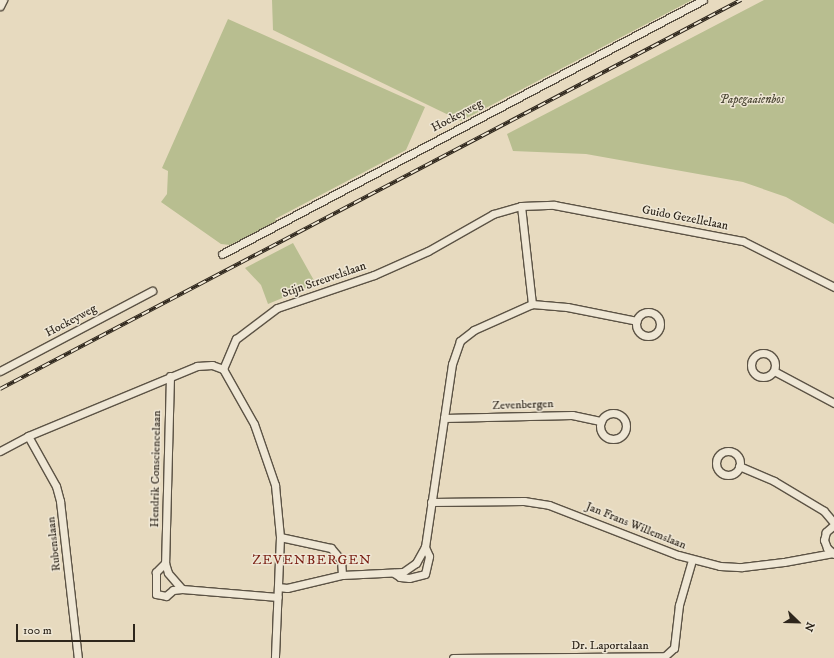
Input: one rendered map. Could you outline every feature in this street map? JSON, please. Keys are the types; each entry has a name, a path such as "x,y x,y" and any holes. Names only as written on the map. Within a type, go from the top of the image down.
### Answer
{"street":[{"path":"0,6 3,0"},
{"name":"Hockeyweg","path":"222,254 704,0"},
{"name":"Guido Gezellelaan","path":"521,206 554,205 742,241 834,287"},
{"path":"521,206 532,304"},
{"name":"Stijn Streuvelslaan","path":"223,369 236,339 277,308 374,275 428,250 493,214 521,206"},
{"name":"Hockeyweg","path":"0,371 152,290"},
{"path":"278,587 287,588 342,575 394,573 409,569 416,563 424,547 452,364 460,341 474,330 532,304 567,307 637,321"},
{"path":"0,451 28,436 197,366 212,365 223,369 254,424 268,460 278,503 280,537 275,658"},
{"path":"774,371 834,403"},
{"name":"Hendrik Consciencelaan","path":"170,376 165,563 172,580 182,589"},
{"name":"Zevenbergen","path":"444,418 572,415 601,421"},
{"name":"Rubenslaan","path":"28,436 56,486 60,501 78,658"},
{"path":"739,466 774,481 824,511 834,524 826,532 824,540 827,548 834,554"},
{"name":"Jan Frans Willemslaan","path":"431,502 524,501 549,505 692,560 742,567 834,554"},
{"path":"280,537 331,548 341,560 342,575"},
{"path":"394,573 400,577 409,578 425,574 430,556 424,547"},
{"name":"Dr. Laportalaan","path":"453,658 665,656 674,648 679,605 692,560"},
{"name":"Hendrik Consciencelaan","path":"165,563 156,572 156,594 166,596 173,590 182,589 278,597"}],"green space":[{"path":"272,0 692,0 461,121 273,30"},
{"name":"Papegaaienbos","path":"764,0 834,0 834,224 786,197 743,182 586,154 513,151 507,134"},
{"path":"228,19 425,107 406,150 275,219 277,221 230,245 221,244 161,202 167,194 168,171 162,168"},
{"path":"293,243 316,284 268,304 261,285 245,268"}],"railway":[{"path":"0,389 741,0"}],"district":[{"name":"ZEVENBERGEN","path":"312,560"}]}
